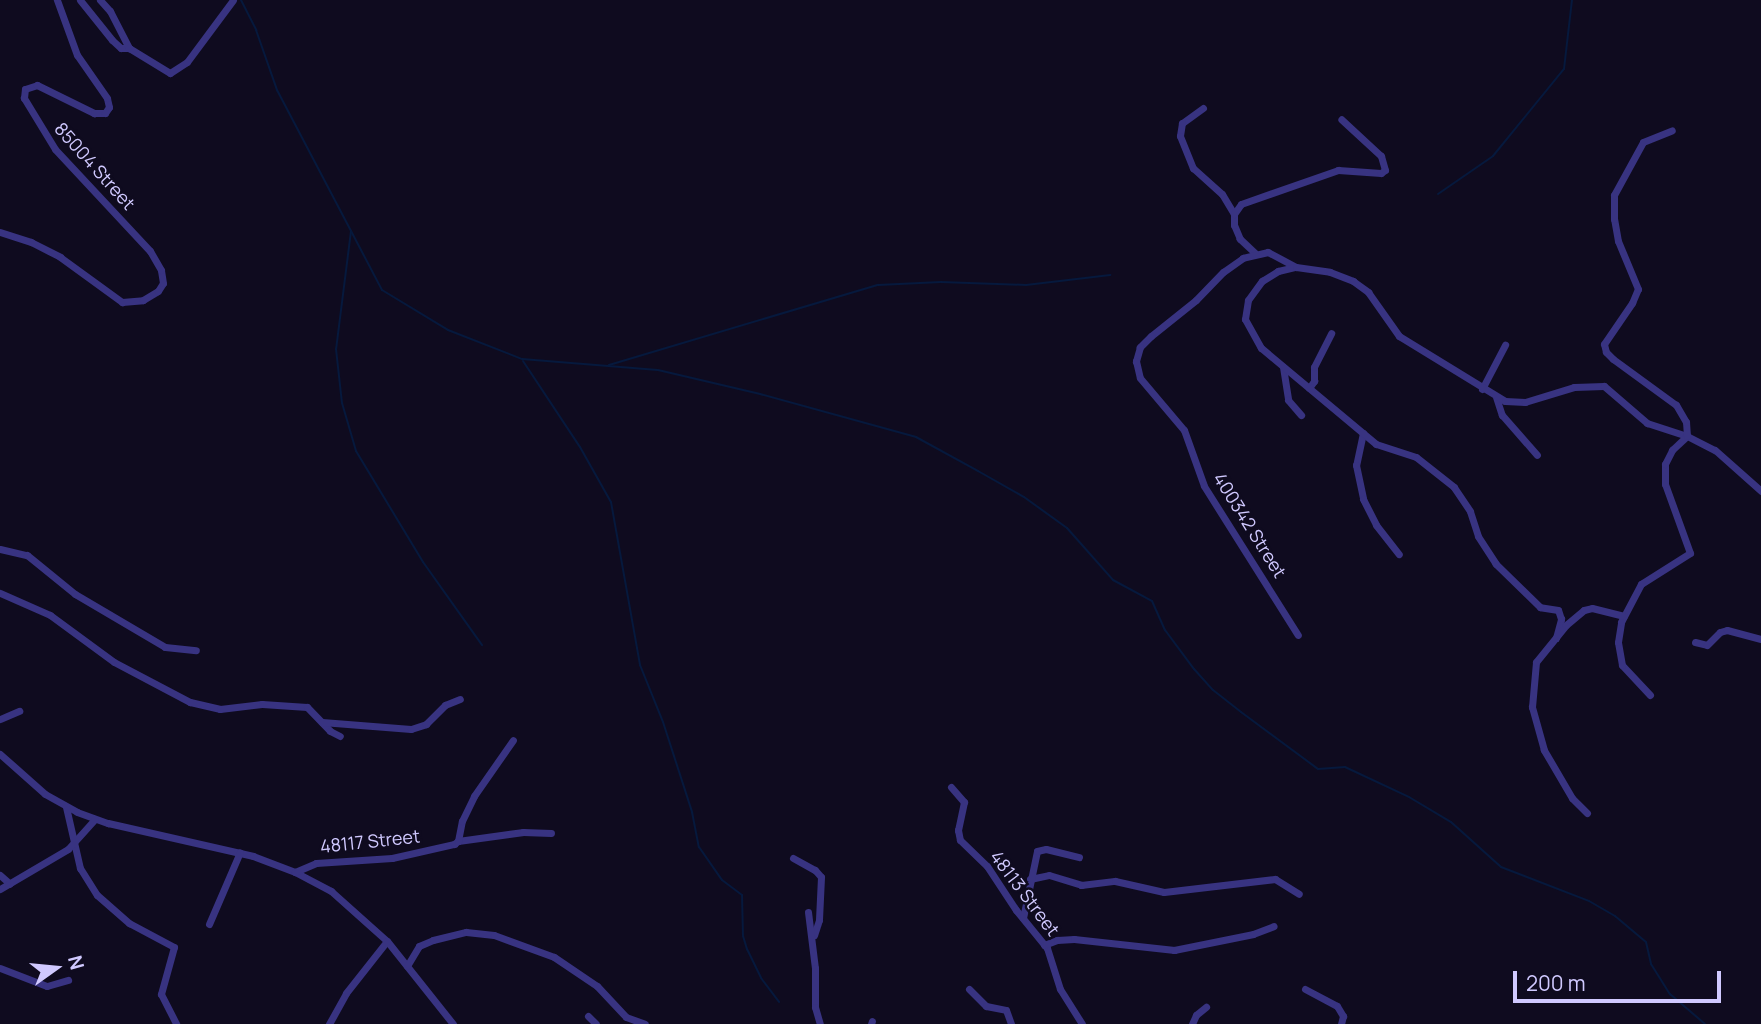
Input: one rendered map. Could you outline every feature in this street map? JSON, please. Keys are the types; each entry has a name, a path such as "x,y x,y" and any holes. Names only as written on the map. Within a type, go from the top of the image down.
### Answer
{"street":[{"name":"85004 Street","path":"0,232 47,249 122,302 143,300 158,291 163,283 161,270 150,251 55,149 24,98 25,89 37,85 94,113 105,114 109,107 107,98 77,55 57,0"},
{"path":"80,0 121,48 129,48 170,73 177,71 187,62 233,0"},
{"path":"100,0 110,11 129,48"},
{"path":"1203,108 1182,123 1180,136 1193,168 1222,194 1234,214 1236,232 1255,253 1276,255 1296,267"},
{"path":"1234,214 1249,200 1333,172 1383,173 1385,163 1381,156 1341,119"},
{"path":"1672,130 1643,142 1614,195 1618,241 1638,289 1632,303 1606,339 1604,348 1646,386 1681,409 1687,436"},
{"name":"400342 Street","path":"1255,253 1223,272 1196,300 1151,336 1140,347 1136,361 1140,378 1184,430 1204,486 1298,635"},
{"path":"1556,638 1562,619 1559,610 1540,607 1496,564 1478,536 1469,511 1454,487 1416,457 1376,444 1261,348 1245,319 1248,300 1262,281 1278,271 1296,267 1330,272 1362,286 1399,336 1496,397 1518,403 1562,390 1597,384 1612,391 1647,423 1687,436 1723,457 1761,491"},
{"path":"1309,388 1314,381 1314,368 1331,333"},
{"path":"1482,389 1505,345"},
{"path":"1283,367 1288,400 1301,415"},
{"path":"1496,397 1502,415 1537,455"},
{"path":"1363,433 1356,465 1363,499 1376,525 1399,554"},
{"path":"1650,695 1619,658 1618,642 1624,616 1641,584 1690,553 1665,484 1668,457 1687,436"},
{"path":"0,549 27,555 75,594 164,647 196,650"},
{"path":"0,593 50,615 114,662 190,702 220,709 262,704 307,707 340,736"},
{"path":"1587,813 1573,798 1547,756 1534,717 1536,662 1575,616 1587,608 1624,616"},
{"path":"1695,642 1707,645 1720,632 1727,630 1761,639"},
{"path":"322,722 411,729 426,724 444,705 460,699"},
{"path":"0,719 19,711"},
{"path":"458,841 465,813 474,796 513,740"},
{"path":"0,754 26,779 66,807 95,819 240,852 295,872 343,900 387,941 453,1024"},
{"name":"48113 Street","path":"951,787 964,802 958,830 960,840 987,866 1044,945 1060,989 1082,1024"},
{"path":"66,807 83,874 97,895 129,922 174,947 161,993 176,1024"},
{"path":"0,889 41,867 75,841 95,819"},
{"name":"48117 Street","path":"295,872 316,863 415,855 458,841 523,832 551,833"},
{"path":"1023,918 1037,851 1046,849 1079,857"},
{"path":"209,924 240,852"},
{"path":"793,858 815,870 821,877 819,920 812,939"},
{"path":"0,875 10,884"},
{"path":"1030,880 1049,875 1081,886 1115,881 1164,892 1269,879 1280,880 1299,894"},
{"path":"808,912 815,1007 820,1024"},
{"path":"1044,945 1056,940 1074,939 1174,950 1253,934 1274,926"},
{"path":"407,966 415,951 433,940 466,932 494,935 554,957 597,986 628,1019 645,1024"},
{"path":"329,1024 351,987 387,941"},
{"path":"0,968 47,986 68,980"},
{"path":"969,989 986,1006 1006,1010 1011,1024"},
{"path":"1306,989 1337,1006 1343,1016 1341,1024"},
{"path":"1192,1024 1196,1015 1206,1007"},
{"path":"587,1016 596,1024"},
{"path":"619,1024 628,1019"}],"waterway":[{"path":"241,0 256,30 277,90 382,290 448,330 522,359 658,370 760,394 916,437 978,471 1024,497 1067,528 1113,580 1152,601 1165,630 1194,669 1213,690 1241,712 1318,769 1345,767 1409,797 1451,822 1501,867 1589,901 1615,916 1646,942 1651,964 1670,994 1705,1024"},
{"path":"1438,194 1493,156 1564,69 1572,0"},
{"path":"351,231 336,349 342,403 356,451 423,562 482,645"},
{"path":"609,365 878,285 941,282 1026,285 1110,275"},
{"path":"523,361 580,447 611,502 640,665 663,722 692,812 699,847 722,880 742,895 743,936 747,949 761,978 779,1002"}]}
